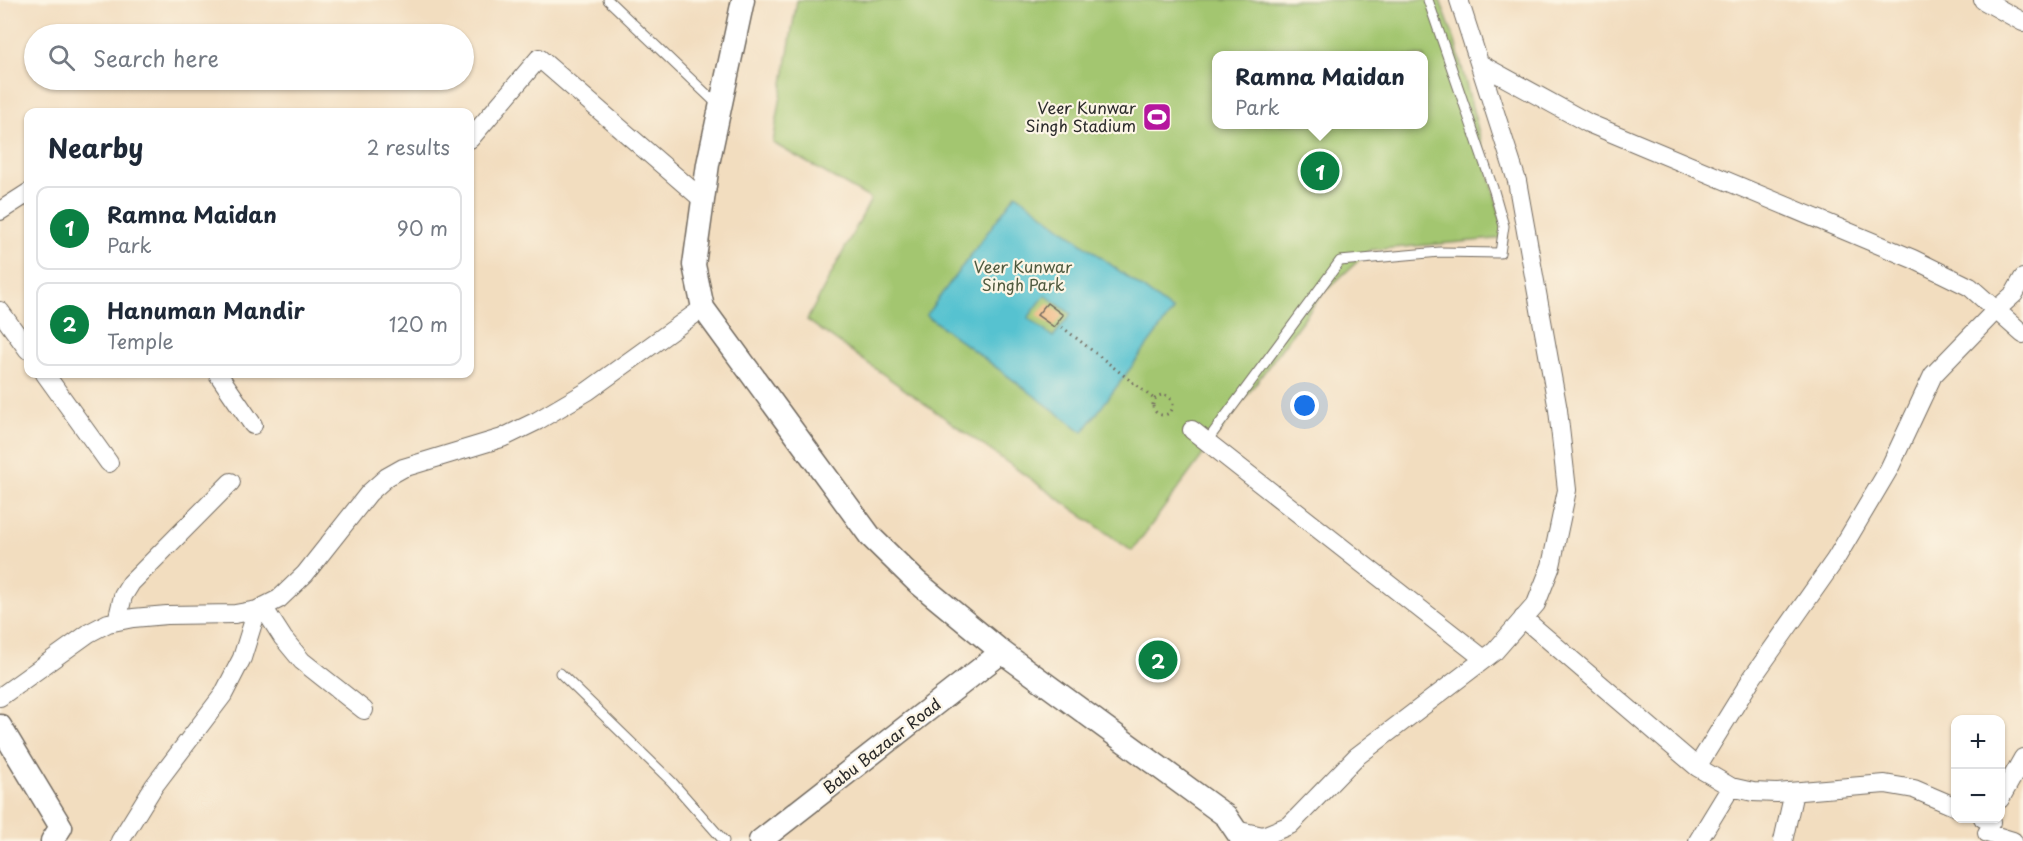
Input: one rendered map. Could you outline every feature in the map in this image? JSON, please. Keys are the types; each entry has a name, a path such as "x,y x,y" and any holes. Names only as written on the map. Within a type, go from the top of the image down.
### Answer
{"street":[{"path":"743,0 708,164 694,265 703,308 870,536 916,582 1002,652 1226,816 1239,836 1285,833 1356,757 1495,651 1536,604 1551,566 1567,490 1558,410 1518,181 1459,0"},
{"path":"1983,0 2023,22"},
{"path":"474,134 539,58 703,200"},
{"path":"1480,64 1588,123 1913,259 1970,287 2023,334"},
{"path":"0,211 24,196"},
{"path":"1697,767 1752,678 1835,560 1889,469 1933,375 1995,310 2020,288"},
{"path":"0,697 89,633 108,623 167,615 235,614 260,608 279,599 305,574 369,494 387,477 403,468 502,438 537,422 588,391 703,308"},
{"path":"0,311 24,344"},
{"path":"48,378 109,463"},
{"path":"221,378 253,425"},
{"path":"1192,430 1484,659"},
{"path":"117,621 123,597 131,583 231,482"},
{"path":"260,608 302,661 364,710"},
{"path":"120,841 154,786 224,695 242,657 260,608"},
{"path":"1523,618 1697,767 1731,787 1753,792 1794,792 1885,784 1914,789 1951,805"},
{"name":"Babu Bazaar Road","path":"772,838 1002,652"},
{"path":"0,726 62,836"},
{"path":"2005,791 2023,758"},
{"path":"1698,841 1731,787"},
{"path":"1783,841 1794,792"},
{"path":"1987,827 2013,841"}],"lane":[{"path":"608,0 720,106"},
{"path":"1207,441 1340,261 1440,252 1500,253 1504,226 1428,0"},
{"path":"560,673 672,782 724,841"}],"path":[{"path":"1057,323 1154,399"},
{"path":"1163,395 1169,397 1173,406 1171,412 1161,416 1155,412 1152,406 1154,399 1163,395"}],"green space":[{"name":"Veer Kunwar Singh Park","path":"797,0 1440,0 1455,41 1506,238 1370,250 1321,295 1132,551 807,320 871,199 773,143"}],"water":[{"path":"1016,194 1173,311 1083,432 926,315","holes":["1045,295 1071,314 1053,337 1028,318"]}],"building":[{"path":"1047,303 1063,315 1054,327 1037,315"}],"place":[{"name":"Veer Kunwar Singh Stadium","path":"1157,117"},
{"name":"Ramna Maidan","path":"1320,171"},
{"name":"Hanuman Mandir","path":"1158,660"}]}
